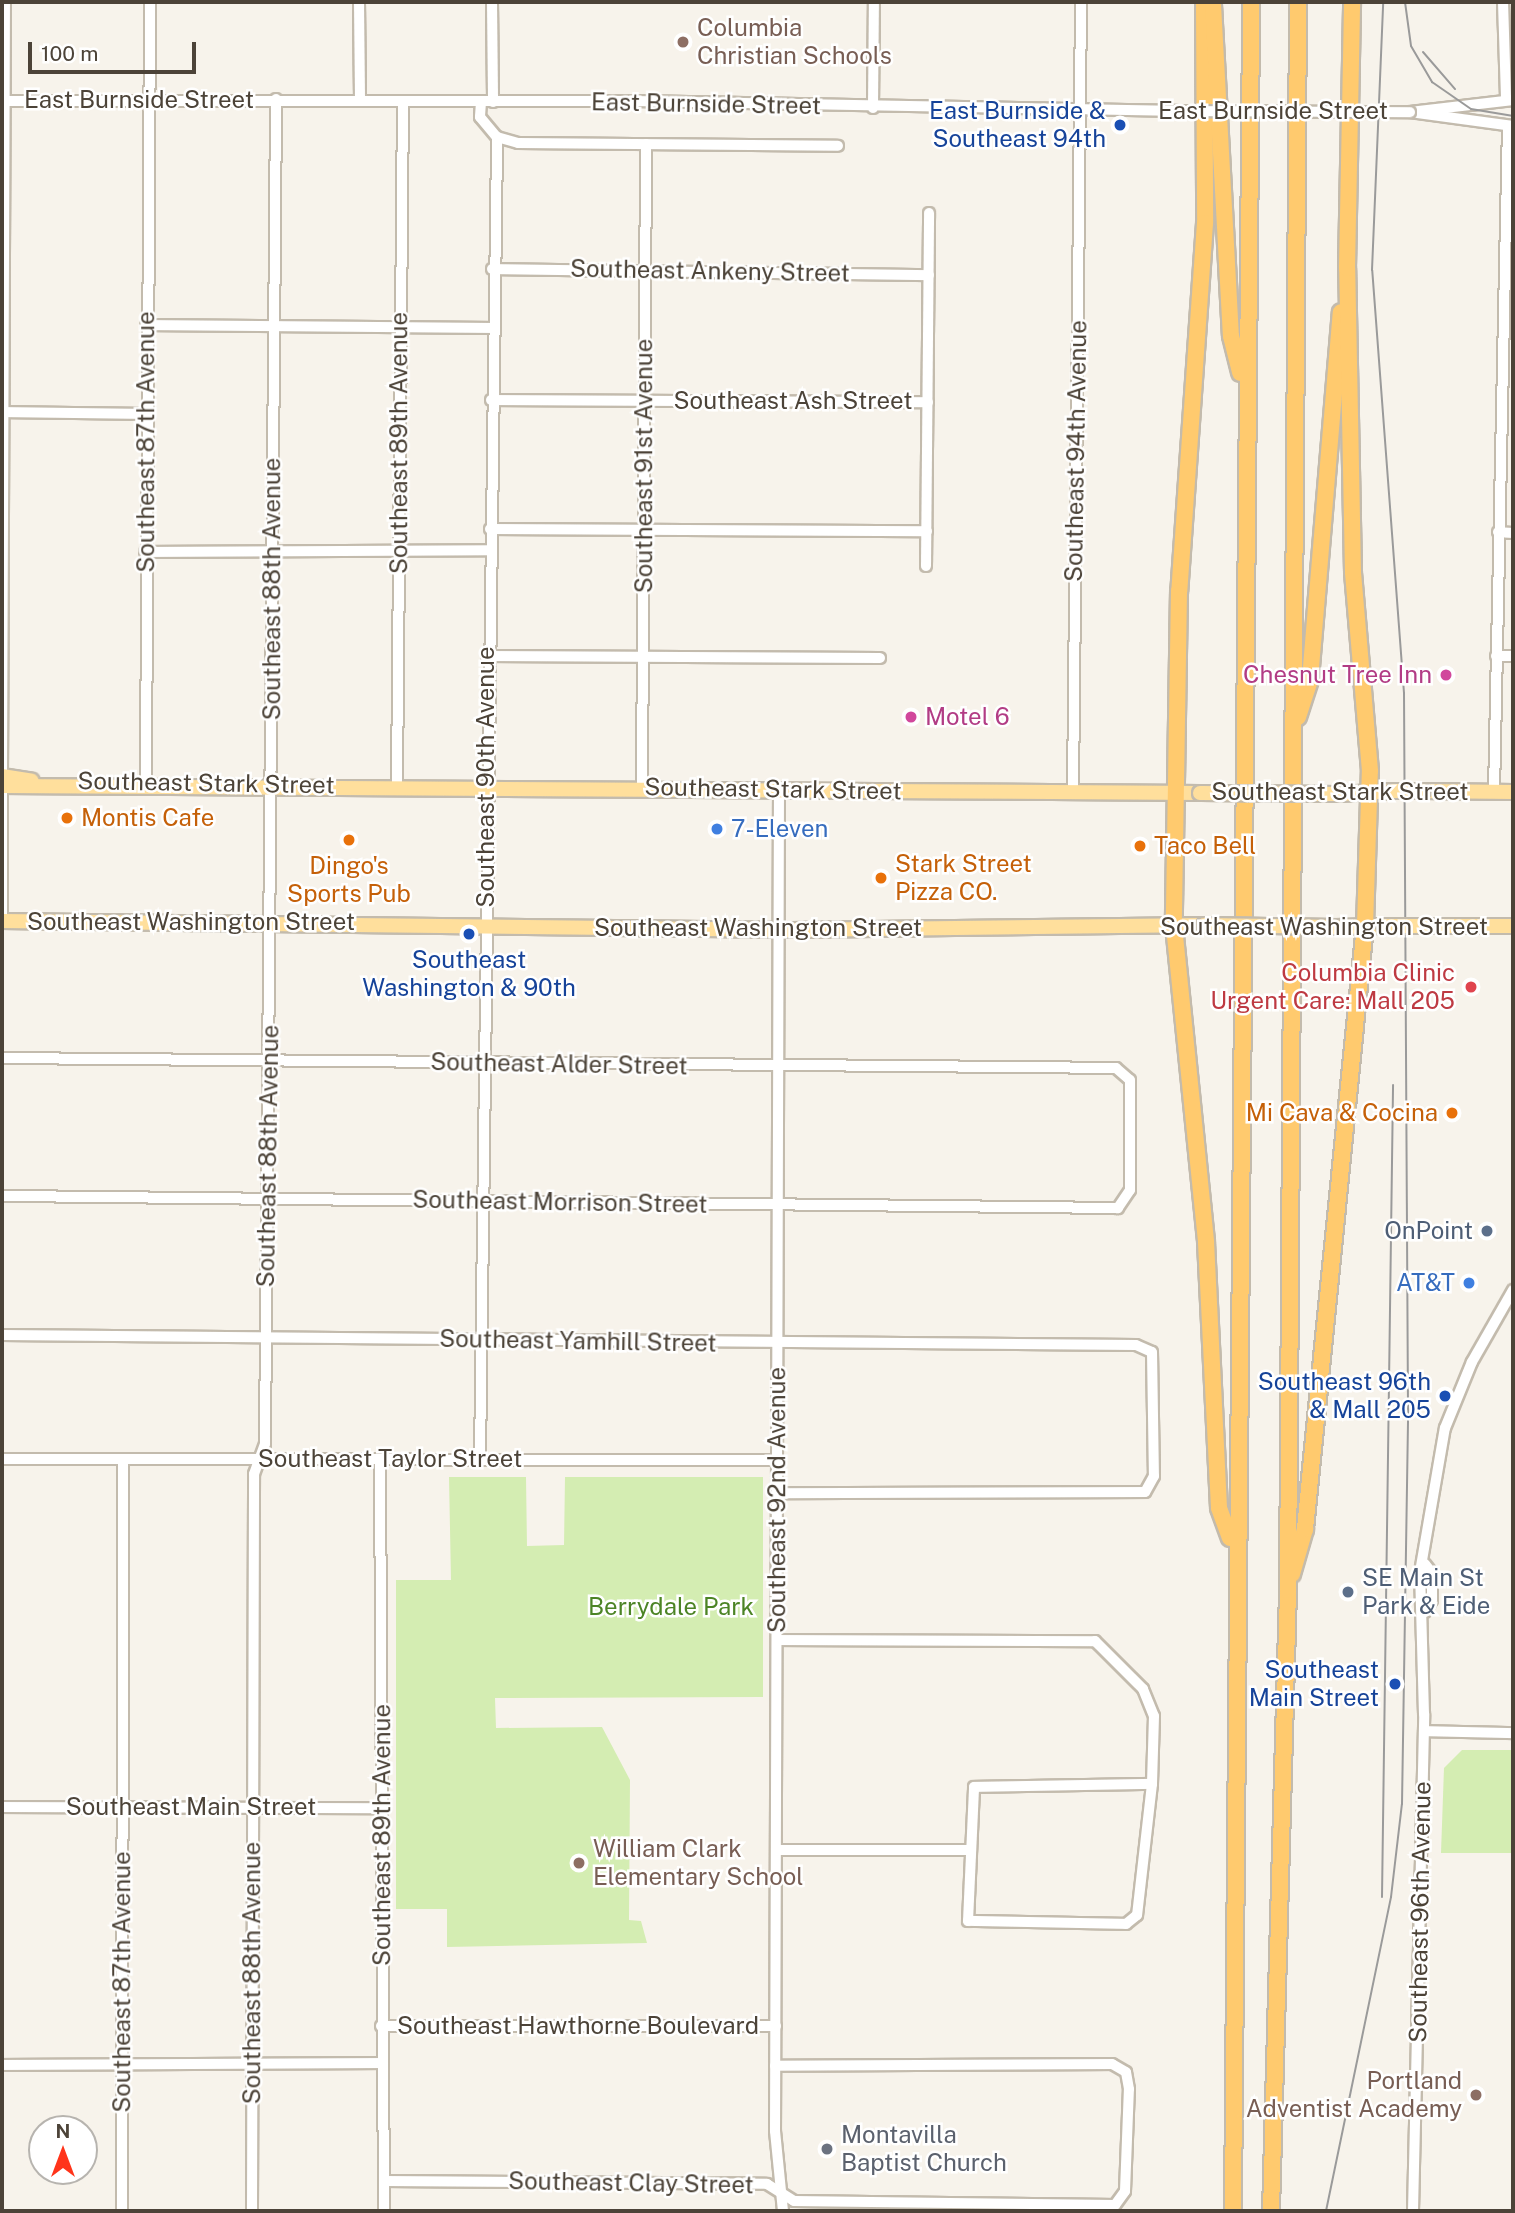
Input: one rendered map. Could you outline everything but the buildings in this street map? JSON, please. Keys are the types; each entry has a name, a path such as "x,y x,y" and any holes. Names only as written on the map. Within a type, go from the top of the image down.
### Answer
{"highway":[{"path":"1204,2 1205,223 1183,503 1174,926 1206,1242 1219,1508 1234,1547"},
{"path":"1212,2 1231,336 1246,396"},
{"path":"1233,2211 1234,1547 1251,2"},
{"path":"1271,2211 1288,1590 1298,2"},
{"path":"1288,1590 1304,1529 1365,926 1368,793 1353,572 1348,268 1352,2"},
{"path":"1293,732 1310,679 1348,268"}],"main road":[{"name":"Southeast Stark Street","path":"2,776 32,781 146,783 1175,793 1513,792"},
{"name":"Southeast Stark Street","path":"2,786 32,781"},
{"name":"Southeast Washington Street","path":"2,920 778,930 1203,925 1513,926"}],"street":[{"path":"2,776 5,2"},
{"name":"Southeast 87th Avenue","path":"146,783 145,414 150,2"},
{"path":"359,2 360,100"},
{"path":"492,2 493,102"},
{"path":"873,108 874,2"},
{"name":"Southeast 94th Avenue","path":"1073,792 1081,2"},
{"path":"1503,2 1510,100"},
{"name":"East Burnside Street","path":"3,101 276,99 873,108 1410,112 1510,100"},
{"name":"Southeast 88th Avenue","path":"252,2211 254,1474 265,1444 276,99"},
{"name":"Southeast 89th Avenue","path":"397,785 398,327 402,101"},
{"path":"481,102 480,117 497,137 646,144 838,146"},
{"name":"East Burnside Street","path":"1410,112 1510,126"},
{"path":"1494,792 1498,532 1508,288 1510,126"},
{"name":"Southeast 90th Avenue","path":"480,1459 488,550 492,269 497,137"},
{"name":"Southeast 91st Avenue","path":"642,788 646,144"},
{"path":"926,566 929,213"},
{"name":"Southeast Ankeny Street","path":"492,269 929,275"},
{"path":"146,325 491,328"},
{"name":"Southeast Ash Street","path":"491,400 928,402"},
{"path":"1501,409 1513,409"},
{"path":"3,412 145,414"},
{"path":"489,529 927,531"},
{"path":"1498,532 1513,533"},
{"path":"145,552 488,550"},
{"path":"487,656 880,658"},
{"path":"1496,656 1513,656"},
{"path":"2,786 2,920"},
{"name":"Southeast 92nd Avenue","path":"779,788 775,2066 783,2211"},
{"name":"Southeast Alder Street","path":"2,1058 1116,1068 1130,1080 1130,1190 1118,1208"},
{"name":"Southeast Morrison Street","path":"2,1196 1118,1208"},
{"name":"Southeast 96th Avenue","path":"1413,2211 1425,1612 1432,1600 1432,1573 1425,1564 1429,1498 1445,1428 1472,1362 1513,1290"},
{"name":"Southeast Yamhill Street","path":"2,1335 1136,1345 1152,1352 1150,1486 1136,1493 777,1493"},
{"name":"Southeast Taylor Street","path":"2,1459 777,1460"},
{"name":"Southeast 87th Avenue","path":"122,2211 123,1459"},
{"name":"Southeast 89th Avenue","path":"380,1459 380,2026 384,2211"},
{"path":"777,1640 1095,1641 1151,1703 1152,1784 1140,1908 1130,1921 968,1921 967,1850 974,1787 1152,1784"},
{"path":"1424,1731 1513,1733"},
{"name":"Southeast Main Street","path":"2,1807 381,1808"},
{"path":"776,1850 967,1850"},
{"name":"Southeast Hawthorne Boulevard","path":"380,2026 776,2026"},
{"name":"Southeast Hawthorne Boulevard","path":"2,2065 382,2063"},
{"name":"Southeast Hawthorne Boulevard","path":"775,2066 1112,2064 1126,2072 1123,2197"},
{"name":"Southeast Clay Street","path":"384,2181 767,2184 794,2201 1115,2205 1123,2197"}],"green space":[{"name":"Berrydale Park","path":"449,1477 526,1477 527,1546 564,1545 565,1477 763,1477 763,1697 495,1698 496,1728 602,1727 630,1780 629,1920 641,1921 647,1943 447,1947 447,1909 396,1909 396,1580 451,1580"},
{"path":"1462,1750 1513,1750 1513,1853 1441,1853 1444,1768"}],"tram line":[{"path":"1326,2211 1391,1897 1402,1804 1408,1409 1404,693 1372,270 1383,2"},
{"path":"1405,2 1411,46 1432,82 1471,109 1513,116"},
{"path":"1423,52 1455,89"},
{"path":"1382,1897 1393,1085"}],"place":[{"name":"Columbia Christian Schools","path":"683,42"},
{"name":"East Burnside & Southeast 94th","path":"1120,125"},
{"name":"Chesnut Tree Inn","path":"1446,675"},
{"name":"Motel 6","path":"911,717"},
{"name":"Montis Cafe","path":"67,818"},
{"name":"7-Eleven","path":"717,829"},
{"name":"Dingo's Sports Pub","path":"349,840"},
{"name":"Taco Bell","path":"1140,846"},
{"name":"Stark Street Pizza CO.","path":"881,878"},
{"name":"Southeast Washington & 90th","path":"469,934"},
{"name":"Columbia Clinic Urgent Care: Mall 205","path":"1471,987"},
{"name":"Mi Cava & Cocina","path":"1452,1113"},
{"name":"OnPoint","path":"1487,1231"},
{"name":"AT&T","path":"1469,1283"},
{"name":"Southeast 96th & Mall 205","path":"1445,1396"},
{"name":"SE Main St Park & Eide","path":"1348,1592"},
{"name":"Southeast Main Street","path":"1395,1684"},
{"name":"William Clark Elementary School","path":"579,1863"},
{"name":"Portland Adventist Academy","path":"1476,2095"},
{"name":"Montavilla Baptist Church","path":"827,2149"}]}
